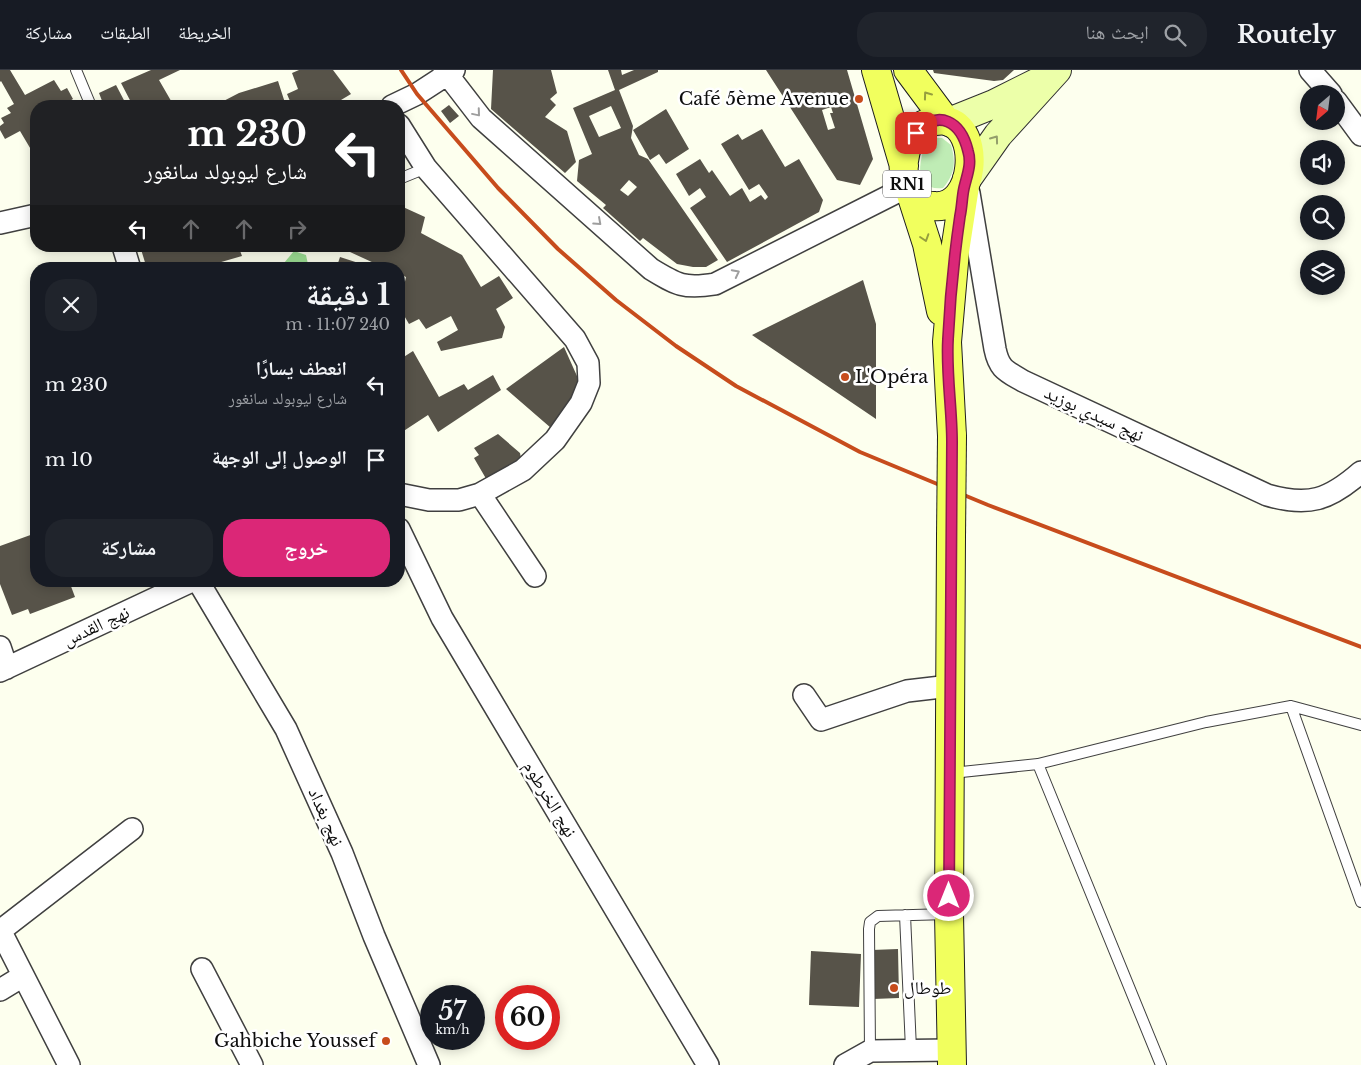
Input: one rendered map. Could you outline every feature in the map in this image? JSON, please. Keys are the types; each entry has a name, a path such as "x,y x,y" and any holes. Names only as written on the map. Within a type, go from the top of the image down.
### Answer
{"main road":[{"name":"RN1","path":"876,70 907,182 927,244 948,342"},
{"name":"RN1","path":"908,70 947,122"},
{"path":"947,122 994,104 1054,72"},
{"path":"966,182 998,135 1054,72"},
{"name":"RN1","path":"952,1057 949,914 952,436 948,342 955,251 966,182 970,155 963,134 957,127 947,122 934,121 924,125 909,143 905,154 907,182 917,201 928,206 939,207 950,204 959,196 966,182"}],"street":[{"path":"1310,70 1322,85"},
{"path":"402,100 448,72 481,118 651,269 674,283 695,287 715,284 907,182"},
{"path":"1345,113 1361,135"},
{"path":"405,135 426,168 575,339 588,363 590,383 581,403 555,440 523,470 480,494 459,500 429,500 405,495"},
{"name":"نهج سيدي بوزيد","path":"966,182 994,348 997,361 1006,371 1023,381 1267,495 1284,500 1309,501 1330,495 1361,472"},
{"path":"0,223 30,216"},
{"path":"480,494 535,576"},
{"name":"نهج الخرطوم","path":"405,542 442,618 708,1065"},
{"name":"نهج القدس","path":"4,669 179,587"},
{"name":"نهج بغداد","path":"202,587 286,729 342,853 374,936 429,1065"},
{"path":"0,647 4,669"},
{"path":"804,695 821,720 907,691 950,686"},
{"path":"69,1065 0,930 132,829"},
{"path":"202,969 252,1065"},
{"path":"0,990 23,976"},
{"path":"845,1065 870,1051 911,1050 952,1057"}],"lane":[{"path":"76,70 88,100"},
{"path":"405,177 426,168"},
{"path":"950,774 1038,764 1206,722 1291,706 1361,725"},
{"path":"1291,706 1361,902"},
{"path":"1038,764 1161,1065"},
{"path":"870,1051 870,922 878,916 949,914"},
{"path":"905,915 911,1050"}],"green space":[{"path":"934,138 942,138 951,145 953,151 952,173 943,188 933,188 927,185 921,175 921,160 925,144"},
{"path":"293,252 297,252 306,255 308,262 285,262"}],"building":[{"path":"0,70 10,70 25,95 54,80 61,91 67,88 73,99 30,100 30,148 20,131 5,139 0,130 0,126 4,123 1,118 11,113 7,108 14,104 0,82"},
{"path":"151,70 180,70 159,80 171,100 130,100 121,83"},
{"path":"299,70 333,70 351,94 341,100 290,100 287,94 298,89 292,73"},
{"path":"493,70 551,70 557,93 550,99 556,105 545,117 567,131 576,162 565,173 491,109"},
{"path":"608,70 621,70 622,75 634,70 658,70 658,72 619,90 633,126 631,138 639,155 648,159 718,260 706,267 677,264 643,238 640,241 603,208 606,205 577,181 579,160 592,154 573,108 615,90","holes":["611,106 621,128 599,137 589,116","629,180 637,187 628,196 620,190"]},
{"path":"766,70 847,70 873,159 860,185 837,180","holes":["831,107 833,113 830,113 835,128 828,130 822,110"]},
{"path":"933,70 1014,70 1003,80 994,81 934,73"},
{"path":"278,81 284,100 226,100 239,93"},
{"path":"116,85 124,100 102,100 99,93"},
{"path":"449,105 459,116 450,123 441,111"},
{"path":"666,109 689,149 666,164 659,154 650,160 633,130"},
{"path":"762,129 785,167 799,159 823,200 819,212 727,262 690,208 706,197 700,188 689,196 676,174 700,159 709,173 712,170 730,196 742,188 750,202 761,195 765,200 768,197 759,184 749,190 721,144 738,134 742,140"},
{"path":"405,208 425,217 421,233 462,255 481,287 499,276 513,298 496,309 505,327 502,338 441,351 437,342 458,330 451,316 426,329 419,319 409,324 405,317 405,262 372,262 350,252 405,252"},
{"path":"142,252 240,252 242,256 221,262 145,262"},
{"path":"340,257 355,262 338,262"},
{"name":"L'Opéra","path":"863,280 876,324 876,419 752,335"},
{"path":"564,347 581,385 551,428 506,389"},
{"path":"413,351 439,397 464,384 468,390 493,375 501,390 438,432 428,415 405,430 405,356"},
{"path":"498,434 520,453 522,463 488,482 474,458 479,455 474,448"},
{"path":"30,535 30,587 71,587 75,597 30,614 28,609 12,615 0,584 0,546"},
{"path":"898,949 899,998 873,999 872,950"},
{"path":"811,951 861,954 859,1007 809,1005"}],"railway":[{"path":"401,70 417,94 498,188 558,249 616,300 676,346 736,386 860,452 988,505 1361,647"}],"place":[{"name":"Café 5ème Avenue","path":"859,99"},
{"name":"L'Opéra","path":"845,377"},
{"name":"طوطال","path":"894,988"},
{"name":"Gahbiche Youssef","path":"386,1041"}],"route":[{"path":"916,133 924,125 934,121 949,122 963,134 970,155 955,251 948,342 952,436 949,896"}]}
